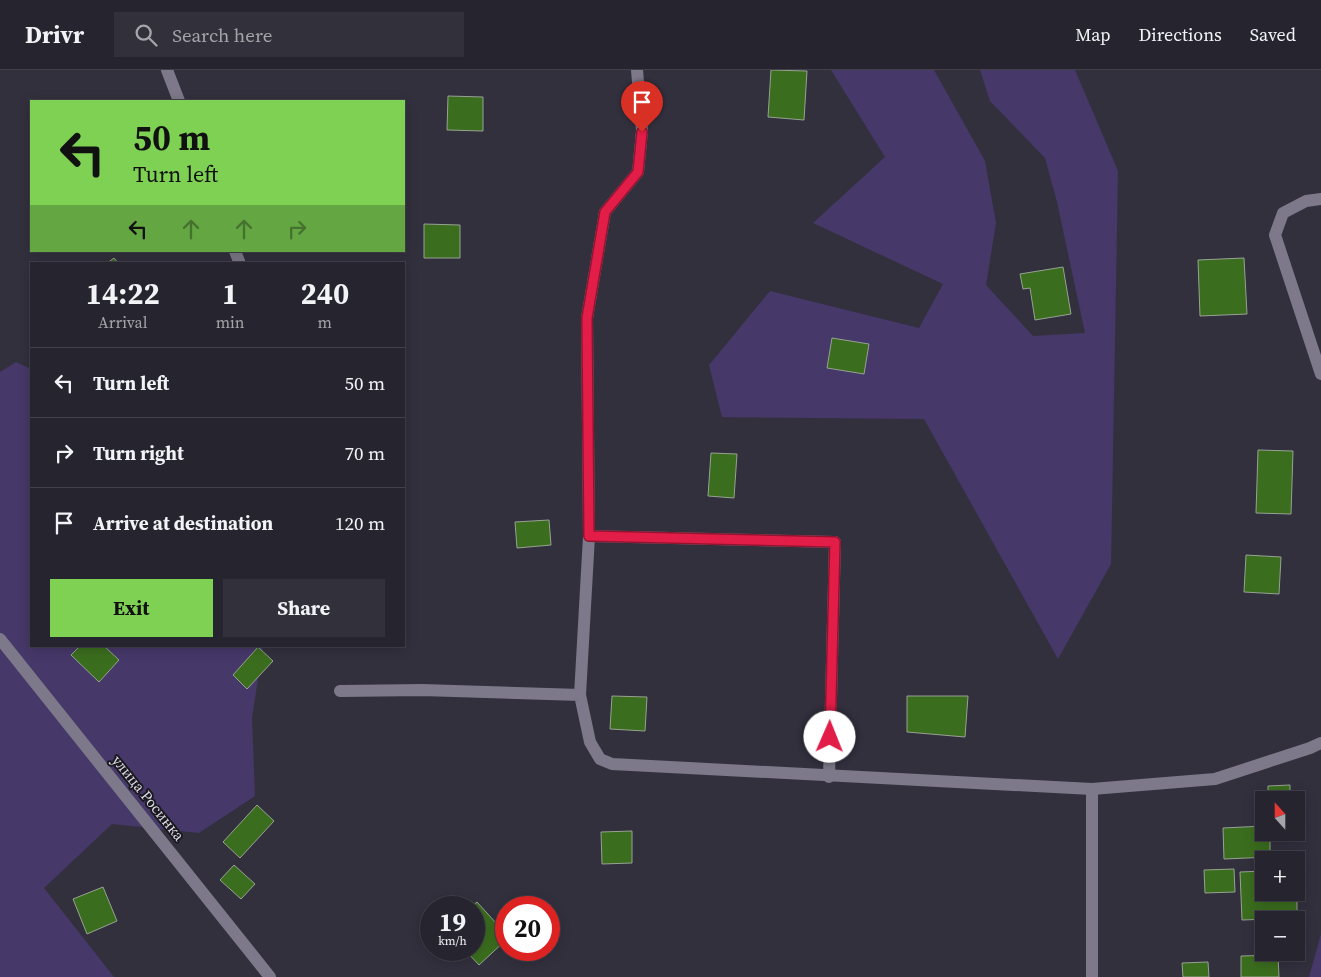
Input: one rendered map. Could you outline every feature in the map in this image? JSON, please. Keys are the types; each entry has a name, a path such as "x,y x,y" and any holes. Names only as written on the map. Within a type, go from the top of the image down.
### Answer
{"street":[{"path":"167,70 179,100"},
{"path":"637,70 642,132 638,172 605,212 587,318 589,536 580,695 590,742 600,759 612,764 830,777 1092,789 1216,779 1310,748 1321,742"},
{"path":"1321,199 1306,201 1283,213 1275,235 1321,374"},
{"path":"589,536 835,542 830,777"},
{"name":"улица Росинка","path":"0,638 270,977"},
{"path":"340,691 422,690 580,695"},
{"path":"1092,789 1092,977"}],"shaded area":[{"path":"831,70 934,70 985,161 996,223 986,285 1033,336 1085,333 1057,202 1045,158 990,101 980,70 1075,70 1118,171 1111,564 1058,659 924,419 722,417 709,365 770,291 919,328 943,284 813,223 885,157"},
{"path":"16,362 30,369 30,647 263,647 252,718 255,796 199,833 112,824 44,888 114,977 0,977 0,372"},
{"path":"1321,934 1321,977 1309,977"}],"building":[{"path":"771,70 807,71 804,120 768,117"},
{"path":"448,96 483,97 483,131 447,130"},
{"path":"424,224 460,225 460,258 424,258"},
{"path":"114,258 117,262 109,262"},
{"path":"1244,258 1247,314 1200,316 1198,260"},
{"path":"1063,267 1071,314 1035,320 1030,288 1023,289 1020,274"},
{"path":"832,338 869,344 864,374 827,368"},
{"path":"1258,450 1293,451 1291,514 1256,513"},
{"path":"711,453 737,454 734,498 708,496"},
{"path":"549,520 551,545 517,548 515,522"},
{"path":"1246,555 1281,557 1279,594 1244,592"},
{"path":"79,647 105,647 119,660 99,682 71,655"},
{"path":"258,647 273,661 247,689 233,675"},
{"path":"612,696 647,697 645,731 610,729"},
{"path":"907,696 968,696 965,737 907,732"},
{"path":"1290,785 1290,791 1268,791 1268,786"},
{"path":"257,805 274,821 240,858 223,842"},
{"path":"1255,826 1255,841 1270,841 1270,851 1255,851 1255,858 1224,859 1223,828"},
{"path":"632,831 632,863 602,864 601,832"},
{"path":"234,865 255,884 241,899 220,880"},
{"path":"1234,869 1235,892 1205,893 1204,870"},
{"path":"1255,871 1255,901 1297,901 1297,911 1255,911 1255,920 1242,920 1240,872"},
{"path":"103,887 117,921 87,934 73,899"},
{"path":"485,911 495,922 495,950 485,959"},
{"path":"1241,956 1255,956 1255,961 1278,961 1279,977 1241,977"},
{"path":"475,961 483,961 479,965"},
{"path":"1208,962 1209,977 1183,977 1182,963"}],"route":[{"path":"642,132 638,172 605,212 587,318 589,536 835,542 830,737"}]}
